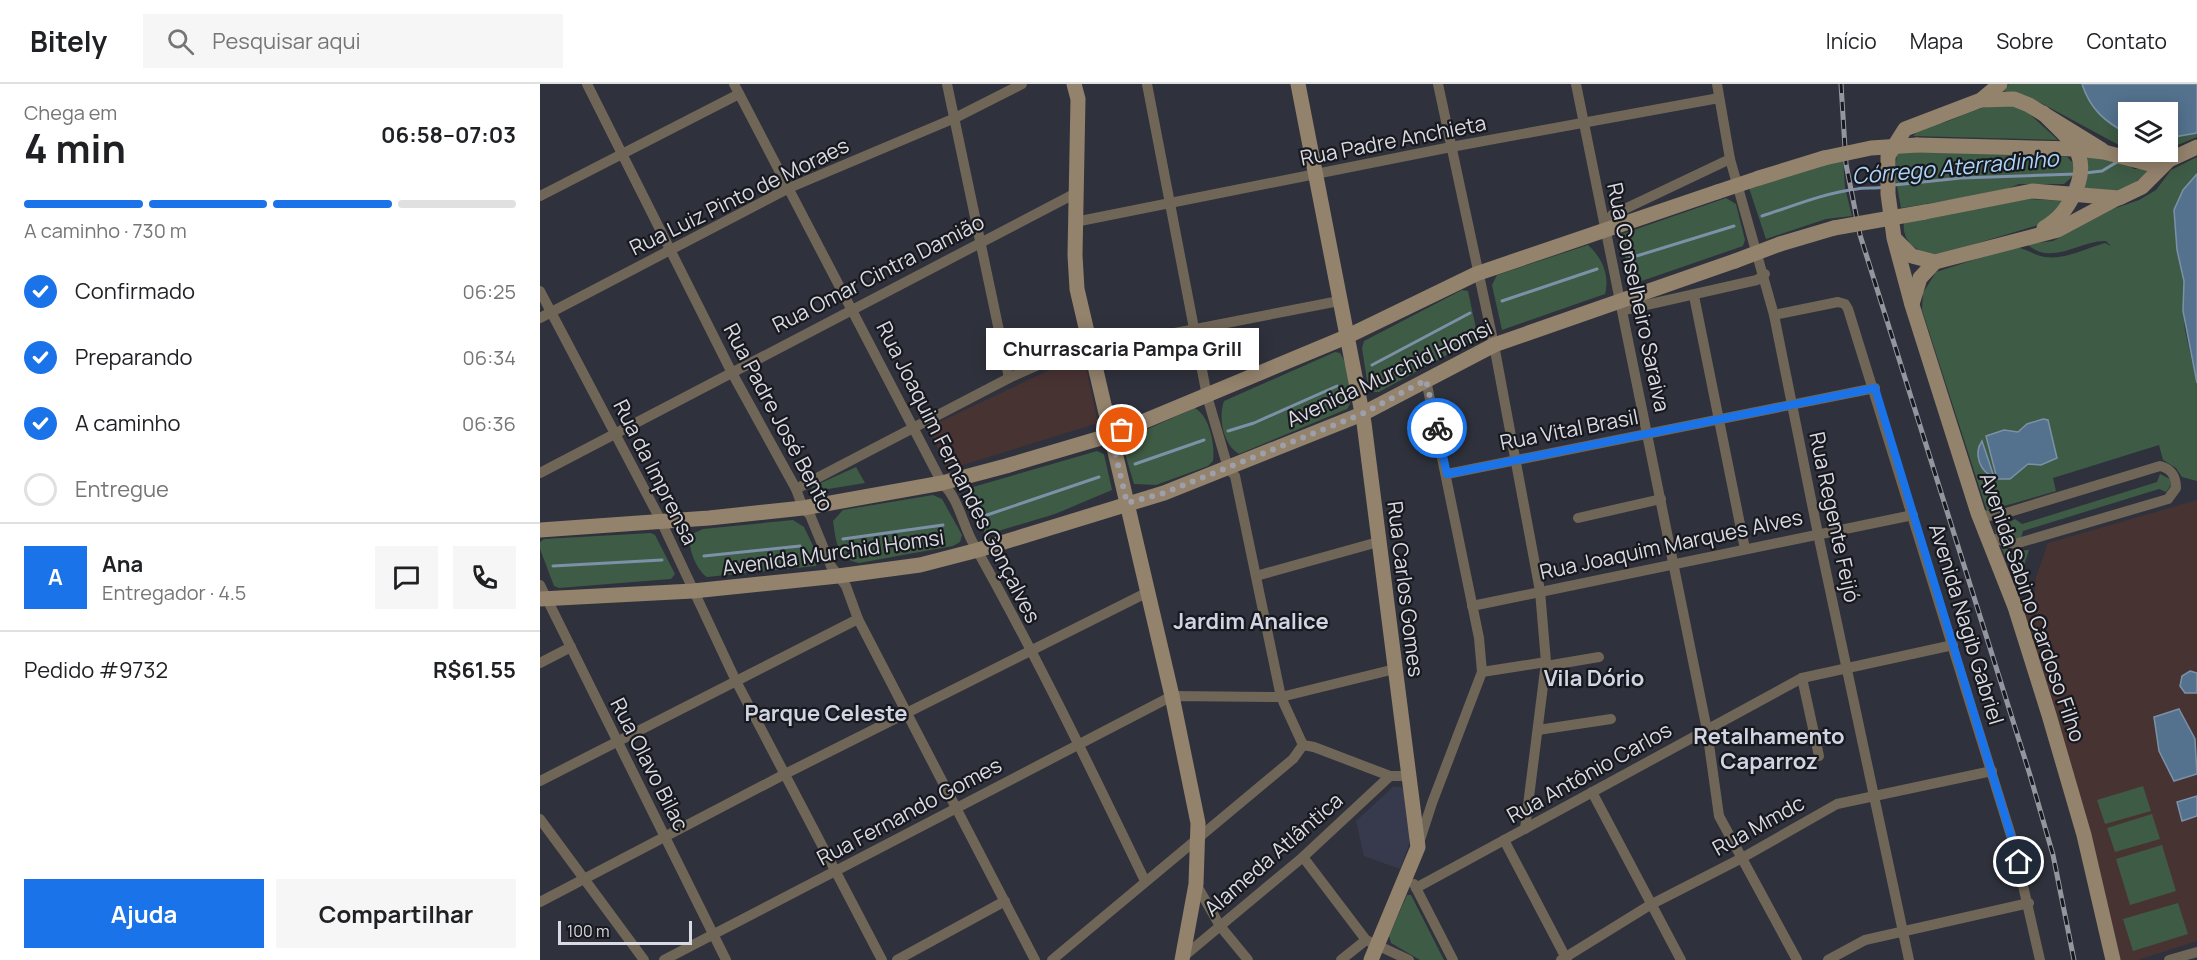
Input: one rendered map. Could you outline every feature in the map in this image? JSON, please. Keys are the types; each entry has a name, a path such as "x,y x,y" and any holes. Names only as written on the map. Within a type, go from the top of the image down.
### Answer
{"main road":[{"name":"Rua Carlos Gomes","path":"1298,84 1362,414 1418,847"},
{"path":"1981,100 2000,84"},
{"path":"1078,86 1075,269 1195,803 1199,839 1196,884 1181,959"},
{"path":"1981,100 2014,99 2043,113 2104,152"},
{"name":"Avenida Sabino Cardoso Filho","path":"1981,100 1905,129 1888,156 1887,188 1894,237 1912,305 1978,513 2015,607 2049,714 2084,835 2113,960"},
{"path":"2031,236 2063,215 2082,173 2076,149 2043,113"},
{"path":"540,530 804,508 942,483 1111,435 1346,337 1476,274 1824,158 1871,148 1917,145 2076,149 2104,152 2118,156"},
{"path":"2178,156 2192,150"},
{"path":"1894,237 1912,256 1935,262 2058,230 2142,187 2167,162"},
{"name":"Avenida Murchid Homsi","path":"542,594 693,591 920,565 978,550 1164,493 1362,414 1494,345 1623,306 1780,244 1834,228 2032,191 2119,198"},
{"path":"1912,305 1920,278 1935,262"},
{"path":"1371,960 1372,942 1418,847"}],"street":[{"name":"Rua Padre José Bento","path":"587,84 731,371 796,489 804,508 810,515 831,566 846,586 858,619 1035,960"},
{"path":"947,84 1010,378"},
{"name":"Rua Luiz Pinto de Moraes","path":"540,318 789,188 955,118 1022,84"},
{"path":"1147,84 1197,330 1207,396 1228,468 1235,476 1281,697 1303,745"},
{"path":"1438,84 1476,274 1494,345 1540,591 1546,664 1525,829"},
{"name":"Rua Conselheiro Saraiva","path":"1576,84 1605,232 1623,306 1707,730 1719,816 1797,960"},
{"name":"Rua Regente Feijó","path":"1716,84 1730,159 1774,315 1909,960"},
{"path":"540,196 623,153 737,89"},
{"name":"Rua Joaquim Fernandes Gonçalves","path":"737,89 915,426 942,483 951,491 978,550 1080,745 1145,881"},
{"name":"Rua Padre Anchieta","path":"1075,222 1451,147 1719,98"},
{"path":"1605,232 1612,215 1730,159"},
{"name":"Rua Omar Cintra Damião","path":"540,473 613,432 1076,193"},
{"path":"1623,306 1694,296 1757,280 1764,274"},
{"name":"Rua da Imprensa","path":"540,291 661,521 736,681 882,960"},
{"path":"1694,296 1745,549"},
{"path":"796,489 1010,378 1081,346 1103,347 1339,301"},
{"name":"Avenida Nagib Gabriel","path":"1774,315 1838,302 1845,304 1875,388 1992,771 2029,903 2040,960"},
{"path":"1418,847 1432,803 1482,672 1482,656 1447,474 1426,380"},
{"name":"Rua Vital Brasil","path":"1447,474 1875,388"},
{"path":"1978,513 1988,516 2006,513 2160,466 2171,471 2176,482 2168,499 2022,542 1995,539 1988,541"},
{"path":"1578,518 1661,499"},
{"path":"1988,541 2006,513"},
{"path":"2006,513 2000,530 2002,538 2008,542"},
{"name":"Rua Joaquim Marques Alves","path":"1472,606 1913,514"},
{"path":"1257,576 1378,542"},
{"path":"540,902 785,774 1148,592"},
{"name":"Rua Olavo Bilac","path":"542,594 571,647 726,960"},
{"path":"540,781 858,619"},
{"name":"Rua Antônio Carlos","path":"1416,888 1802,678 1953,645"},
{"path":"540,663 571,647"},
{"path":"1482,672 1599,657"},
{"path":"1172,696 1281,697 1395,669"},
{"path":"1802,678 1819,756"},
{"name":"Rua Fernando Gomes","path":"664,960 956,806 1080,745 1172,696"},
{"path":"1538,730 1611,720"},
{"path":"1052,960 1293,759 1303,745"},
{"path":"1303,745 1314,747 1390,776 1410,776"},
{"name":"Rua Mmdc","path":"1564,959 1650,905 1742,858 1837,804 1992,771"},
{"name":"Alameda Atlântica","path":"1181,959 1303,857 1390,776"},
{"path":"1592,792 1681,960"},
{"path":"1413,806 1432,803"},
{"path":"540,819 644,960"},
{"path":"1504,840 1564,959"},
{"path":"1303,857 1372,942 1409,960"},
{"path":"1407,873 1453,960"},
{"path":"1196,884 1220,926 1248,960"},
{"path":"897,960 1005,901"},
{"path":"1828,960 1865,940 2029,903"},
{"path":"1341,960 1372,942"},
{"path":"2169,960 2197,952"}],"shaded area":[{"path":"2082,84 2197,84 2197,133 2178,136 2178,102 2118,102 2118,128 2099,114 2085,93"},
{"path":"2197,174 2197,383 2183,311 2184,281 2177,250 2174,210 2183,190"},
{"path":"1083,354 1098,423 950,469 945,467 929,427"},
{"path":"2043,419 2048,420 2057,458 2041,465 2028,464 2010,479 1997,479 1986,436 2004,430 2018,432 2027,424"},
{"path":"1982,441 1994,477 1985,471 1979,462 1978,451"},
{"path":"2197,500 2197,941 2138,960 2120,960 2024,608 2034,604 2036,577 2048,543"},
{"path":"2190,671 2197,673 2197,693 2185,693 2180,686 2182,676"},
{"path":"2179,709 2195,739 2197,774 2174,781 2159,751 2154,717"},
{"path":"1393,787 1401,787 1406,792 1412,836 1400,869 1364,856 1356,821"},
{"path":"2197,796 2197,816 2182,821 2177,802"}],"green space":[{"path":"2009,84 2082,84 2094,108 2118,128 2118,145 2041,103 2004,91"},
{"path":"2000,104 2023,108 2058,140 1913,136 1927,126"},
{"path":"2197,133 2197,137 2178,145 2178,136"},
{"path":"2011,151 2021,156 2067,157 2075,165 2073,176 2064,184 2019,184 2002,191 1901,208 1895,175 1897,152"},
{"path":"2086,157 2118,160 2118,162 2125,162 2134,169 2151,168 2127,187 2104,192 2081,191 2088,170"},
{"path":"2197,157 2197,174 2183,190 2177,250 2184,281 2185,330 2197,383 2197,481 2182,477 2176,468 2163,460 2159,445 2053,478 2056,491 1987,511 1922,310 1923,293 1936,272 2014,247 2041,256 2052,257 2068,255 2105,243 2111,246 2106,241 2096,242 2066,251 2046,253 2027,244 2053,241 2113,209 2139,200 2156,190 2171,170"},
{"path":"1843,159 1845,188 1852,216 1826,219 1766,239 1749,188"},
{"path":"1726,198 1736,204 1745,240 1743,246 1633,284 1629,280 1622,234"},
{"path":"2029,199 2065,201 2045,223 1941,254 1920,251 1909,242 1904,230 1904,222"},
{"path":"1588,245 1604,267 1605,294 1502,330 1492,285 1497,275"},
{"path":"1462,290 1468,291 1478,338 1379,392 1372,392 1368,387 1362,348 1364,341"},
{"path":"1335,352 1340,353 1351,381 1350,404 1347,409 1239,454 1234,450 1223,430 1224,401"},
{"path":"1195,408 1208,425 1213,447 1213,461 1208,466 1156,485 1134,484 1123,447 1125,439"},
{"path":"1097,451 1104,454 1112,490 1055,514 985,535 971,493 973,487"},
{"path":"856,467 865,483 810,492 812,487"},
{"path":"2160,474 2170,479 2171,485 2166,492 2159,489 2023,531 2021,539 2014,540 2006,535 2005,525 2015,519 2022,524 2157,482"},
{"path":"933,495 942,499 962,535 960,542 953,546 859,563 851,561 838,548 833,521 843,510"},
{"path":"793,520 804,527 819,558 816,566 707,577 696,564 691,552 690,535 703,529"},
{"path":"651,533 655,535 675,574 671,579 559,588 554,586 540,549 540,542 544,539"},
{"path":"2001,547 2014,551 2029,550 2018,584"},
{"path":"2143,786 2151,811 2105,824 2097,800"},
{"path":"2152,814 2160,839 2115,852 2107,828"},
{"path":"2162,845 2176,891 2130,905 2116,859"},
{"path":"1407,895 1411,895 1444,960 1420,960 1391,943 1389,936"},
{"path":"2178,903 2188,934 2133,951 2123,919"}],"waterway":[{"name":"Córrego Aterradinho","path":"2085,173 2102,171 2117,162"},
{"name":"Córrego Aterradinho","path":"1894,185 1961,178 2076,174"},
{"name":"Córrego Aterradinho","path":"1762,216 1833,194 1860,188 1884,187"},
{"name":"Córrego Aterradinho","path":"1630,258 1734,226"},
{"name":"Córrego Aterradinho","path":"1502,301 1597,269"},
{"name":"Córrego Aterradinho","path":"1372,365 1470,313"},
{"name":"Córrego Aterradinho","path":"1228,431 1254,423 1337,386"},
{"name":"Córrego Aterradinho","path":"1135,464 1204,440"},
{"name":"Córrego Aterradinho","path":"984,516 1099,477"},
{"name":"Córrego Aterradinho","path":"843,539 943,525"},
{"name":"Córrego Aterradinho","path":"704,556 800,546"},
{"name":"Córrego Aterradinho","path":"553,566 662,560"}],"railway":[{"path":"1841,84 1846,164 1860,235 2030,775 2053,855 2074,960"}],"way so far":[{"path":"1122,430 1111,435 1127,503 1164,493 1362,414 1426,380 1437,428"}],"place":[{"name":"Churrascaria Pampa Grill","path":"1122,430"}],"district":[{"name":"Jardim Analice","path":"1251,621"},
{"name":"Vila Dório","path":"1594,678"},
{"name":"Parque Celeste","path":"826,713"},
{"name":"Retalhamento Caparroz","path":"1769,748"}],"route":[{"path":"1437,428 1447,474 1875,388 2019,862"}]}
